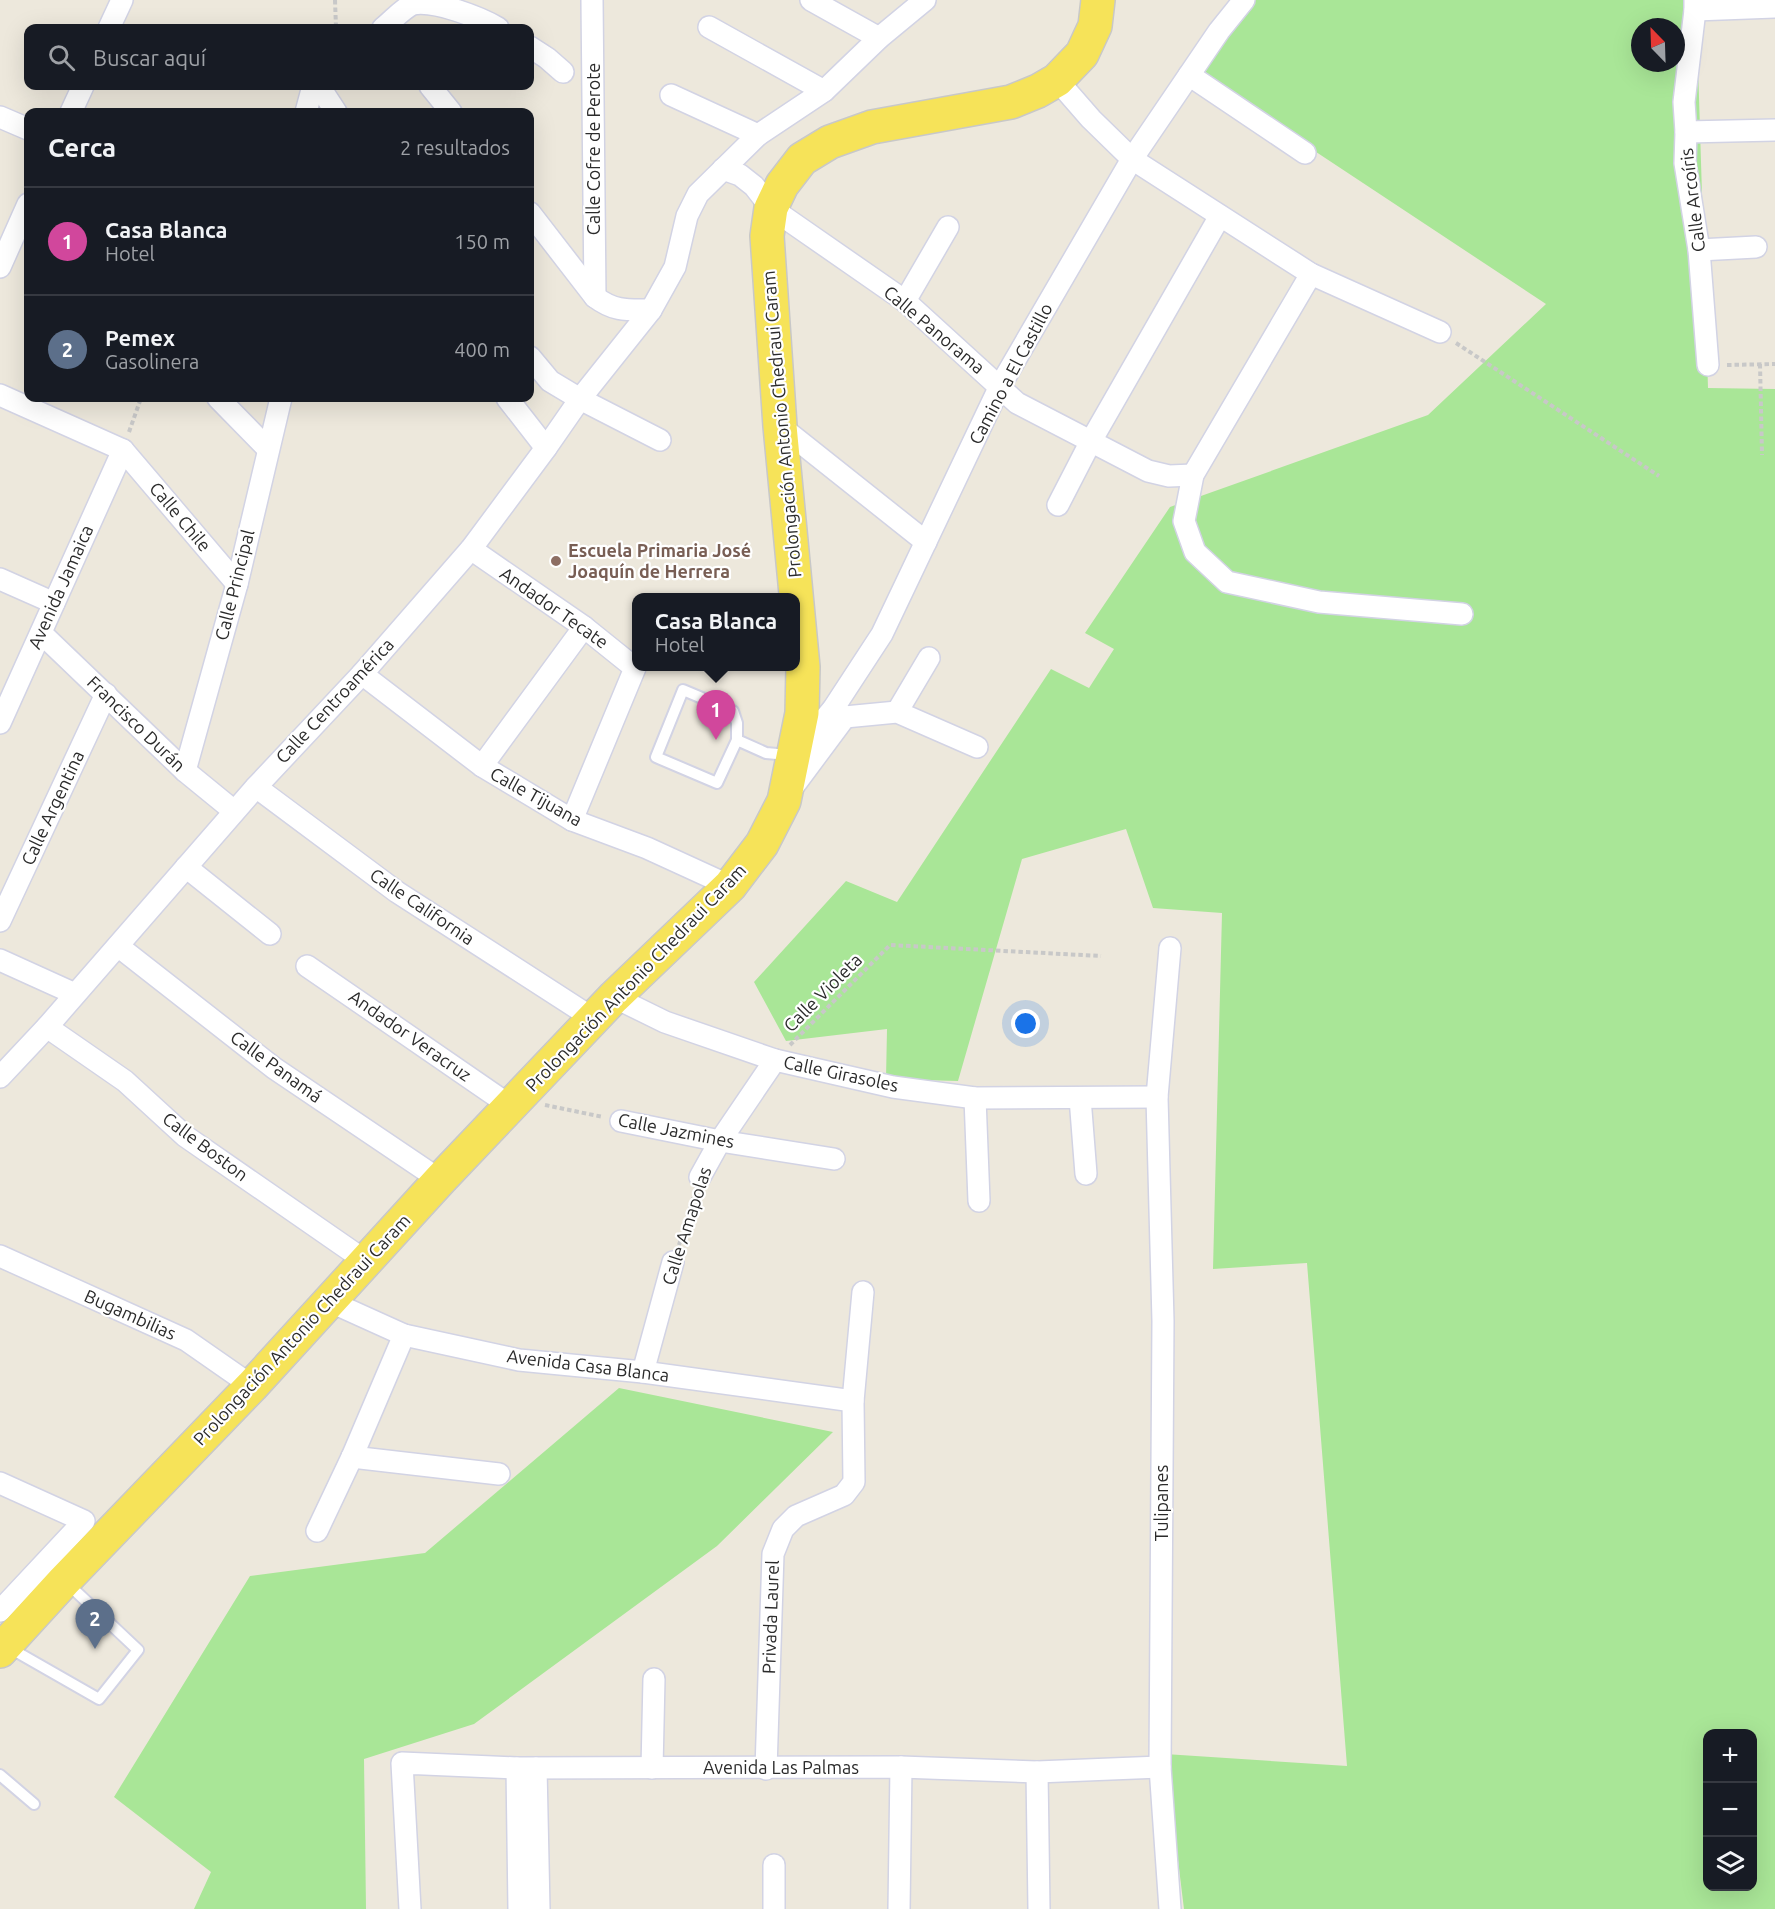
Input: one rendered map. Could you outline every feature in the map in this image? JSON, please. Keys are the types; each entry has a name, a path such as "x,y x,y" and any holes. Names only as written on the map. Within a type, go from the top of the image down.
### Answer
{"main road":[{"name":"Prolongación Antonio Chedraui Caram","path":"796,593 780,426 767,237 771,208 782,185 802,159 830,142 872,127 1011,102 1038,92 1057,80 1082,54 1095,26 1098,0"},
{"name":"Prolongación Antonio Chedraui Caram","path":"3,1648 64,1581 331,1302 440,1180 604,1008 730,886 762,844 784,801 802,713 803,667 800,636"}],"street":[{"path":"111,24 122,0"},
{"name":"Calle Cofre de Perote","path":"592,0 595,297"},
{"path":"811,0 879,38"},
{"name":"Calle Centroamérica","path":"0,1077 47,1027 234,811 362,675 471,549 580,399 651,310 675,267 687,216 698,194 758,135 824,91 879,38 926,0"},
{"name":"Camino a El Castillo","path":"784,801 839,713 882,634 1000,386 1132,159 1219,31 1244,0"},
{"path":"388,24 410,5 422,2 435,2 491,24"},
{"path":"1695,5 1775,7"},
{"name":"Calle Arcoíris","path":"1695,5 1684,102 1685,163 1699,250 1708,365"},
{"path":"710,27 824,91"},
{"path":"534,50 563,72"},
{"path":"1189,75 1305,153"},
{"path":"1057,80 1091,119 1132,159 1311,274 1440,332"},
{"path":"73,108 81,90"},
{"path":"307,108 312,90"},
{"path":"322,90 333,108"},
{"path":"433,90 448,108"},
{"path":"671,95 758,135"},
{"path":"0,117 24,127"},
{"path":"1686,132 1775,130"},
{"name":"Calle Panorama","path":"723,169 740,175 754,186 771,208 905,301 1017,403 1148,471 1169,476 1193,475"},
{"path":"0,267 24,213"},
{"path":"1058,505 1091,441 1220,216"},
{"path":"534,218 595,297 607,306 623,310 651,310"},
{"path":"905,301 948,227"},
{"path":"1699,250 1756,247"},
{"path":"1311,274 1193,475 1184,521 1195,552 1227,582 1319,602 1462,614"},
{"path":"534,362 550,381 660,440"},
{"path":"0,395 123,450"},
{"path":"222,402 268,448"},
{"name":"Calle Principal","path":"185,771 237,584 280,402"},
{"path":"510,402 546,448"},
{"path":"780,426 926,542"},
{"name":"Calle Chile","path":"123,450 237,584"},
{"name":"Avenida Jamaica","path":"0,723 123,450"},
{"name":"Andador Tecate","path":"471,549 584,627 632,666"},
{"path":"0,579 54,603"},
{"path":"482,766 584,627"},
{"name":"Francisco Durán","path":"41,633 185,771 234,811"},
{"path":"897,712 929,658"},
{"name":"Andador Tecate","path":"572,820 634,671"},
{"name":"Calle Tijuana","path":"362,675 482,766 572,820 647,848 730,886"},
{"name":"Calle Argentina","path":"0,921 106,694"},
{"path":"839,713 897,712 977,747"},
{"name":"Camino a El Castillo","path":"794,756 839,713"},
{"name":"Calle California","path":"256,787 397,892 604,1008"},
{"path":"186,867 270,934"},
{"name":"Calle Panamá","path":"118,946 273,1068 440,1180"},
{"name":"Tulipanes","path":"1170,948 1157,1097 1163,1321 1160,1767 1170,1909"},
{"path":"0,960 75,994"},
{"name":"Andador Veracruz","path":"307,966 515,1103"},
{"name":"Calle Girasoles","path":"604,1008 665,1022 775,1060 893,1087 975,1098 1157,1097"},
{"name":"Calle Boston","path":"47,1027 125,1081 185,1136 367,1262"},
{"name":"Calle Amapolas","path":"700,1177 720,1140 775,1060"},
{"path":"975,1098 979,1201"},
{"path":"1080,1098 1086,1174"},
{"name":"Calle Jazmines","path":"621,1121 834,1159"},
{"name":"Bugambilias","path":"0,1256 186,1340 252,1386"},
{"name":"Calle Amapolas","path":"644,1372 674,1262"},
{"name":"Privada Laurel","path":"766,1769 773,1554 783,1529 796,1516 844,1495 854,1482 853,1401 863,1292"},
{"name":"Avenida Casa Blanca","path":"331,1302 404,1335 519,1360 644,1372 853,1401"},
{"path":"317,1531 352,1457 404,1335"},
{"path":"352,1457 499,1474"},
{"path":"0,1483 84,1521 0,1611"},
{"path":"652,1768 654,1679"},
{"name":"Avenida Las Palmas","path":"410,1909 402,1763 527,1768 901,1767 1037,1772 1160,1767"},
{"path":"899,1909 901,1767"},
{"path":"519,1909 527,1768"},
{"path":"527,1768 539,1909"},
{"path":"1037,1772 1038,1909"},
{"path":"774,1865 774,1909"}],"lane":[{"path":"683,690 733,711 737,723 737,740 717,783 656,757 683,690"},
{"path":"737,740 766,753 794,756"},
{"path":"3,1648 99,1699 138,1650 64,1581"},
{"path":"0,1775 34,1804"}],"path":[{"path":"335,0 336,24"},
{"path":"1440,332 1659,477"},
{"path":"1760,364 1762,455"},
{"path":"1708,365 1775,364"},
{"path":"123,450 140,402"},
{"name":"Calle Violeta","path":"775,1060 890,945 1101,956"},
{"name":"Calle Jazmines","path":"515,1103 621,1121"},
{"name":"Calle Amapolas","path":"674,1262 700,1177"}],"green space":[{"path":"1249,0 1696,0 1708,388 1775,389 1775,1909 1184,1909 1165,1754 1347,1766 1307,1263 1213,1269 1222,913 1153,908 1126,829 1022,859 958,1081 886,1079 887,1029 786,1041 754,982 846,881 897,902 1051,669 1089,688 1114,649 1085,633 1170,507 1428,415 1546,304 1186,66"},
{"path":"619,1388 833,1432 717,1546 474,1724 364,1759 366,1909 194,1909 211,1872 114,1797 250,1576 425,1553"}],"place":[{"name":"Escuela Primaria José Joaquín de Herrera","path":"556,561"},
{"name":"Casa Blanca","path":"716,740"},
{"name":"Pemex","path":"95,1649"}]}
